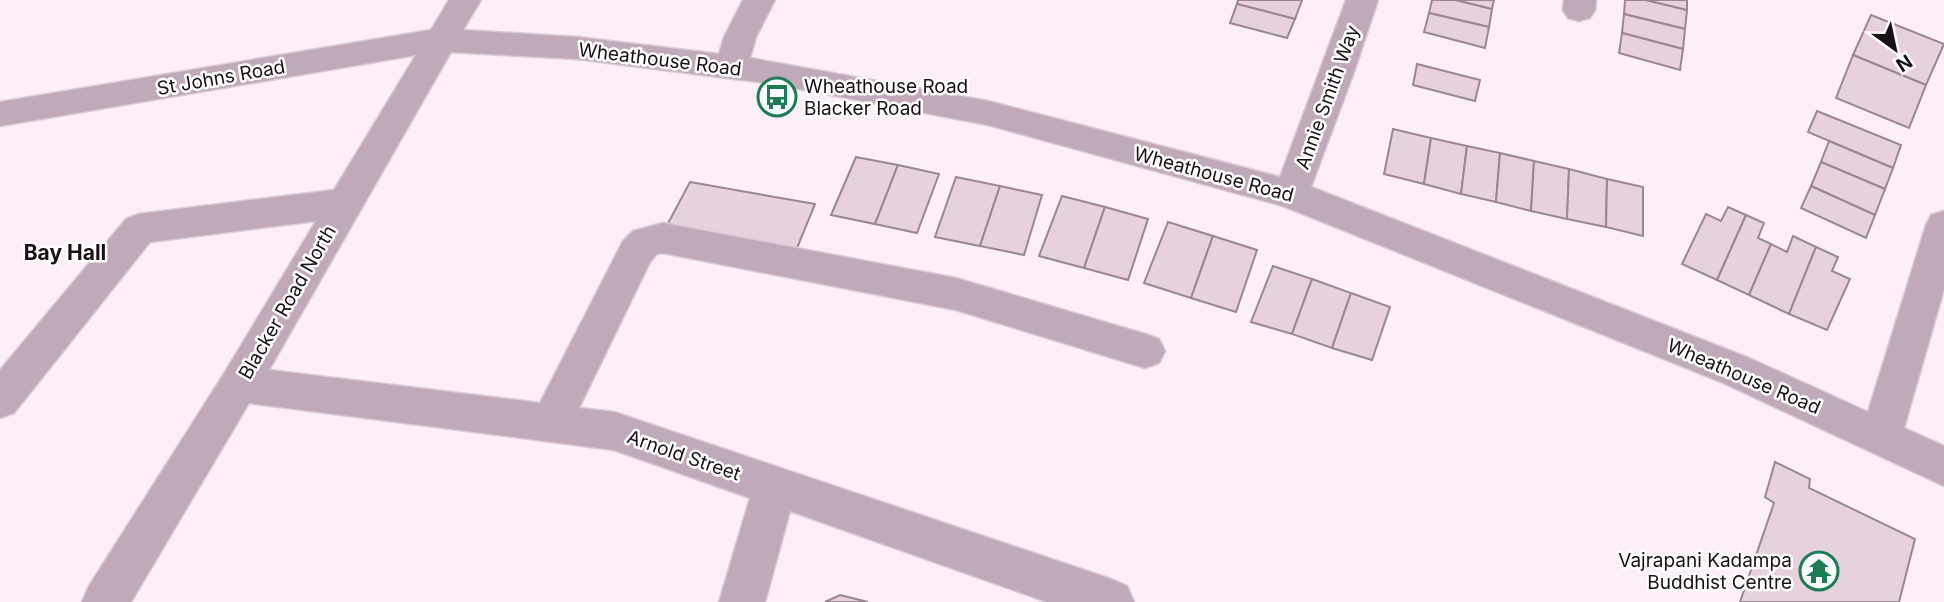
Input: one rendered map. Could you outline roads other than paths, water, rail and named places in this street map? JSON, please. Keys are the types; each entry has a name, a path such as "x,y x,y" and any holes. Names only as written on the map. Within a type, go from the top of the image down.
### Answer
{"street":[{"name":"Blacker Road North","path":"105,602 239,384 464,0"},
{"path":"731,67 740,37 760,0"},
{"name":"Annie Smith Way","path":"1291,194 1338,72 1362,0"},
{"name":"Wheathouse Road","path":"441,40 577,48 773,72 988,113 1291,194 1735,370 1944,467"},
{"name":"St Johns Road","path":"0,114 441,40"},
{"path":"0,400 139,229 345,203"},
{"path":"1881,437 1944,225"},
{"path":"551,423 636,252 646,241 663,238 956,293 1146,351"},
{"name":"Arnold Street","path":"239,384 614,431 1111,602"},
{"path":"742,602 775,486"}],"place":[{"name":"Wheathouse Road Blacker Road","path":"777,97"},
{"name":"Vajrapani Kadampa Buddhist Centre","path":"1819,571"}],"district":[{"name":"Bay Hall","path":"65,253"}]}
